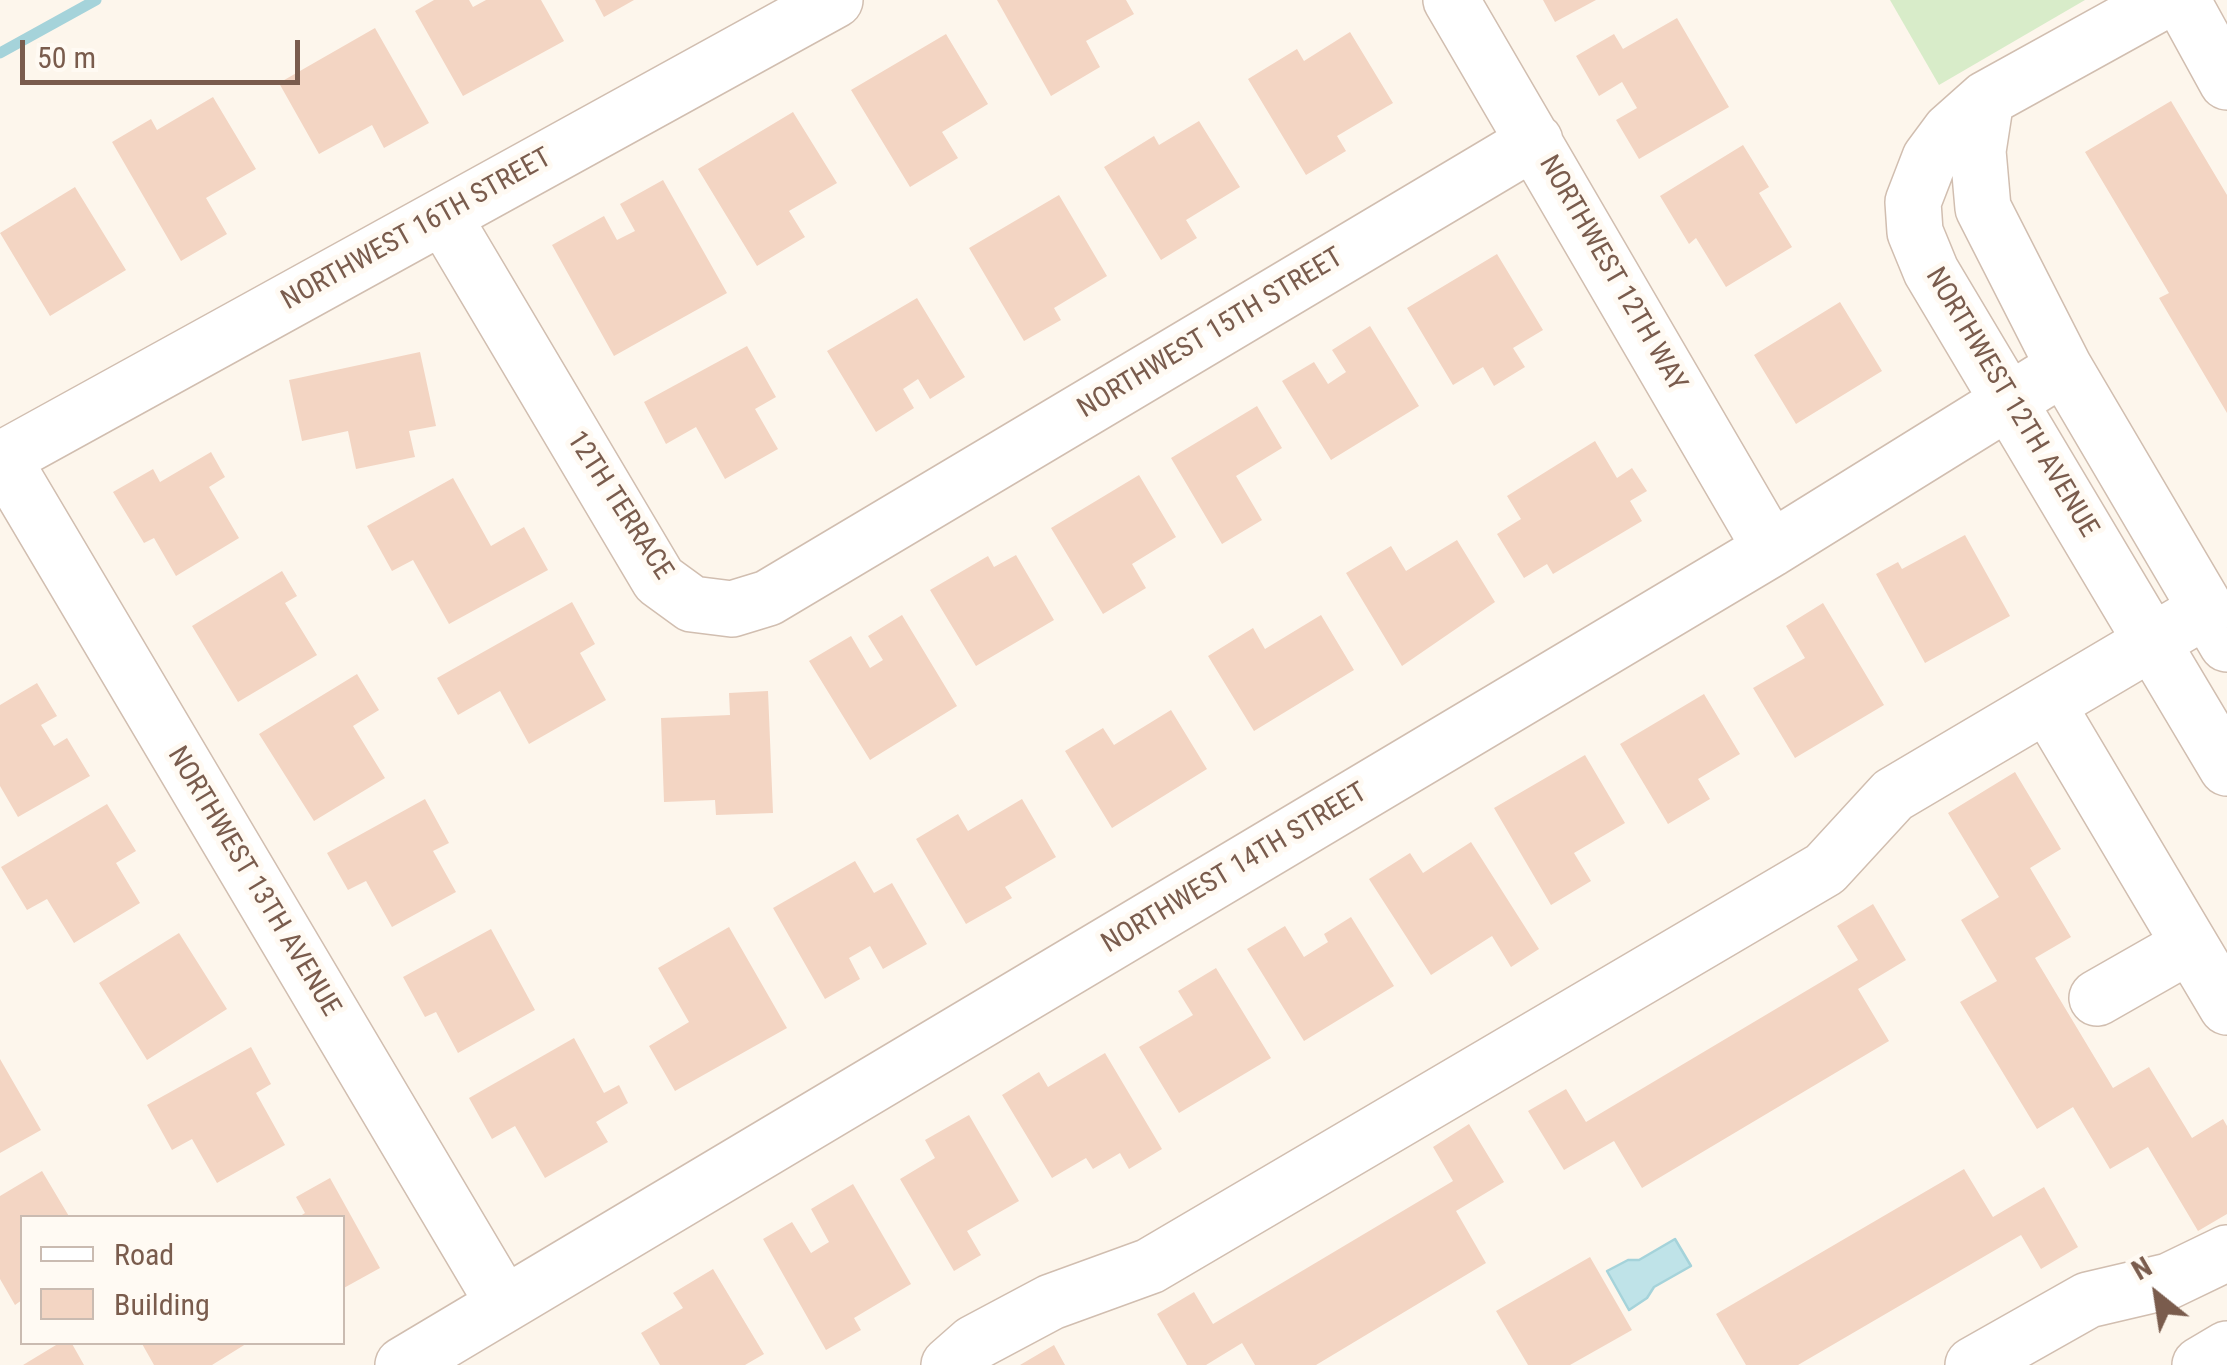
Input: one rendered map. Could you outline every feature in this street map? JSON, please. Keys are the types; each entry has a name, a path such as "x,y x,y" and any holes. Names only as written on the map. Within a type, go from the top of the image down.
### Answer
{"street":[{"name":"NORTHWEST 16TH STREET","path":"2,459 835,0"},
{"name":"NORTHWEST 12TH WAY","path":"1451,0 1771,550"},
{"path":"949,1365 974,1343 1051,1302 1150,1266 1824,869 1893,796 2153,642 2217,627 2064,366 1983,208 1978,151 1986,99 2165,0"},
{"path":"2182,0 2227,82"},
{"name":"NORTHWEST 12TH AVENUE","path":"1986,99 1950,131 1930,158 1914,202 1916,232 1931,271 2227,768"},
{"name":"NORTHWEST 15TH STREET","path":"887,527 1535,141"},
{"name":"12TH TERRACE","path":"443,216 659,580 692,604 732,610 768,598 887,527"},
{"name":"NORTHWEST 14TH STREET","path":"402,1365 1771,550 2064,366"},
{"name":"NORTHWEST 13TH AVENUE","path":"2,459 504,1304"},
{"path":"2047,704 2227,1006"},
{"path":"2097,998 2190,945"},
{"path":"1973,1365 2088,1300 2169,1282 2227,1253"},
{"path":"2200,1365 2227,1349"}],"green space":[{"path":"1890,0 2085,0 1939,85"}],"water":[{"path":"1675,1239 1691,1266 1654,1287 1647,1298 1629,1310 1607,1271 1628,1260 1639,1260"}],"building":[{"path":"434,0 469,0 473,7 486,0 541,0 564,41 463,96 415,11"},
{"path":"595,0 634,0 604,17"},
{"path":"997,0 1126,0 1134,14 1086,41 1100,67 1051,96"},
{"path":"1543,0 1596,0 1555,22"},
{"path":"1677,18 1729,107 1639,159 1616,120 1637,108 1622,82 1599,96 1576,56 1614,34 1623,49"},
{"path":"375,28 429,123 384,148 372,125 319,154 279,83"},
{"path":"1350,32 1393,103 1337,136 1346,151 1306,175 1248,79 1297,49 1304,61"},
{"path":"946,34 988,104 942,132 958,158 910,187 851,90"},
{"path":"213,97 256,169 206,198 227,234 181,261 112,142 151,119 157,130"},
{"path":"2171,101 2227,195 2227,413 2159,298 2169,293 2085,152"},
{"path":"793,112 837,183 789,211 805,237 757,266 698,169"},
{"path":"1199,121 1240,187 1186,220 1197,238 1161,260 1104,167 1154,136 1159,145"},
{"path":"1743,145 1769,187 1759,193 1792,247 1726,287 1696,238 1689,244 1660,196"},
{"path":"663,180 727,293 614,356 552,245 604,216 617,240 635,231 620,204"},
{"path":"75,187 126,270 50,316 0,233"},
{"path":"1059,195 1107,276 1054,308 1061,320 1024,341 969,248"},
{"path":"1497,254 1543,330 1513,348 1525,367 1494,386 1483,367 1453,385 1407,308"},
{"path":"917,298 965,377 930,399 918,379 903,389 914,408 876,432 827,351"},
{"path":"1840,302 1882,371 1796,424 1754,355"},
{"path":"1370,326 1419,406 1331,460 1282,381 1314,362 1328,384 1346,372 1332,350"},
{"path":"747,346 776,397 755,409 778,449 725,479 696,427 666,444 644,402"},
{"path":"420,352 436,426 409,431 415,457 356,469 348,431 302,441 289,380"},
{"path":"1257,406 1282,448 1236,476 1262,520 1222,544 1171,458"},
{"path":"1595,441 1617,478 1632,468 1647,491 1630,501 1642,521 1553,574 1547,564 1524,578 1497,534 1521,519 1507,496"},
{"path":"211,452 225,477 209,487 239,538 176,576 154,538 144,543 113,492 153,469 160,482"},
{"path":"1139,475 1176,537 1132,564 1146,588 1103,614 1051,528"},
{"path":"453,478 491,546 524,527 548,570 449,624 413,560 392,571 367,526"},
{"path":"1965,535 2010,616 1925,663 1876,574 1898,562 1902,569"},
{"path":"1457,540 1495,602 1402,666 1346,573 1391,546 1406,571"},
{"path":"1016,555 1054,620 976,666 930,590 988,556 994,567"},
{"path":"282,571 297,596 285,603 317,655 238,702 192,626"},
{"path":"572,602 595,644 580,653 606,700 529,744 500,691 458,715 437,678"},
{"path":"1823,603 1884,705 1795,758 1753,688 1805,658 1786,626"},
{"path":"902,615 957,706 870,760 809,661 851,636 870,668 883,660 868,636"},
{"path":"1321,615 1354,670 1254,731 1208,656 1253,628 1265,649"},
{"path":"357,674 379,710 353,726 385,778 314,821 259,734"},
{"path":"37,683 57,716 41,725 54,746 67,738 90,776 18,817 0,786 0,705"},
{"path":"768,691 773,813 716,815 715,800 664,802 661,718 730,715 729,693"},
{"path":"1704,694 1740,754 1698,779 1710,799 1668,824 1620,744"},
{"path":"1171,710 1207,769 1112,828 1065,751 1103,728 1114,745"},
{"path":"1585,755 1625,823 1574,853 1591,881 1551,905 1494,808"},
{"path":"2015,772 2061,849 2030,868 2071,937 2035,958 2113,1088 2149,1067 2192,1138 2223,1119 2227,1126 2227,1214 2198,1231 2148,1147 2110,1169 2073,1107 2037,1129 1960,1002 1997,981 1961,920 1999,897 1948,813"},
{"path":"425,799 449,843 433,851 456,892 392,927 366,881 348,890 327,853"},
{"path":"1022,799 1056,857 1005,887 1012,898 966,924 916,839 958,814 968,831"},
{"path":"107,804 136,851 116,863 140,903 74,943 47,899 27,910 1,867"},
{"path":"1471,842 1539,949 1511,967 1492,936 1431,975 1369,879 1410,853 1423,873"},
{"path":"855,861 874,893 892,883 927,944 883,969 870,946 849,958 860,979 825,999 773,908"},
{"path":"1873,904 1906,960 1858,989 1889,1041 1642,1188 1614,1141 1564,1170 1528,1111 1566,1089 1586,1122 1858,960 1837,926"},
{"path":"1351,917 1394,986 1304,1041 1247,949 1285,926 1304,957 1328,942 1324,934"},
{"path":"729,927 787,1028 675,1091 649,1046 689,1022 658,968"},
{"path":"491,929 535,1010 458,1053 436,1012 425,1017 403,977"},
{"path":"179,933 227,1009 147,1060 99,983"},
{"path":"1216,968 1271,1058 1179,1113 1139,1047 1193,1015 1178,991"},
{"path":"574,1038 604,1093 619,1085 628,1103 596,1122 608,1142 545,1178 515,1126 492,1139 469,1098"},
{"path":"251,1047 271,1084 256,1093 285,1145 217,1183 192,1139 172,1150 147,1105"},
{"path":"1105,1053 1162,1149 1129,1169 1120,1153 1093,1169 1086,1158 1052,1178 1002,1095 1039,1072 1048,1087"},
{"path":"0,1059 41,1130 0,1153"},
{"path":"969,1115 1019,1201 967,1231 981,1255 954,1271 900,1179 935,1158 925,1140"},
{"path":"1469,1124 1504,1182 1456,1211 1486,1263 1316,1365 1255,1365 1242,1343 1206,1365 1187,1365 1157,1314 1194,1292 1213,1324 1453,1181 1433,1147"},
{"path":"1964,1169 1993,1217 2044,1187 2078,1247 2041,1269 2021,1235 1798,1365 1746,1365 1716,1314"},
{"path":"42,1171 68,1215 20,1215 20,1301 15,1305 0,1279 0,1196"},
{"path":"330,1178 380,1268 345,1287 345,1215 302,1215 305,1213 296,1197"},
{"path":"853,1184 911,1284 854,1318 861,1330 826,1350 763,1239 792,1222 811,1253 829,1242 811,1209"},
{"path":"1590,1257 1632,1330 1570,1365 1528,1365 1496,1311"},
{"path":"713,1269 764,1354 745,1365 660,1365 641,1333 683,1308 673,1293"},
{"path":"56,1345 73,1345 84,1365 23,1365"},
{"path":"143,1345 244,1345 212,1365 154,1365"},
{"path":"1054,1345 1065,1365 1020,1365"}],"waterway":[{"path":"0,53 96,0"}]}
